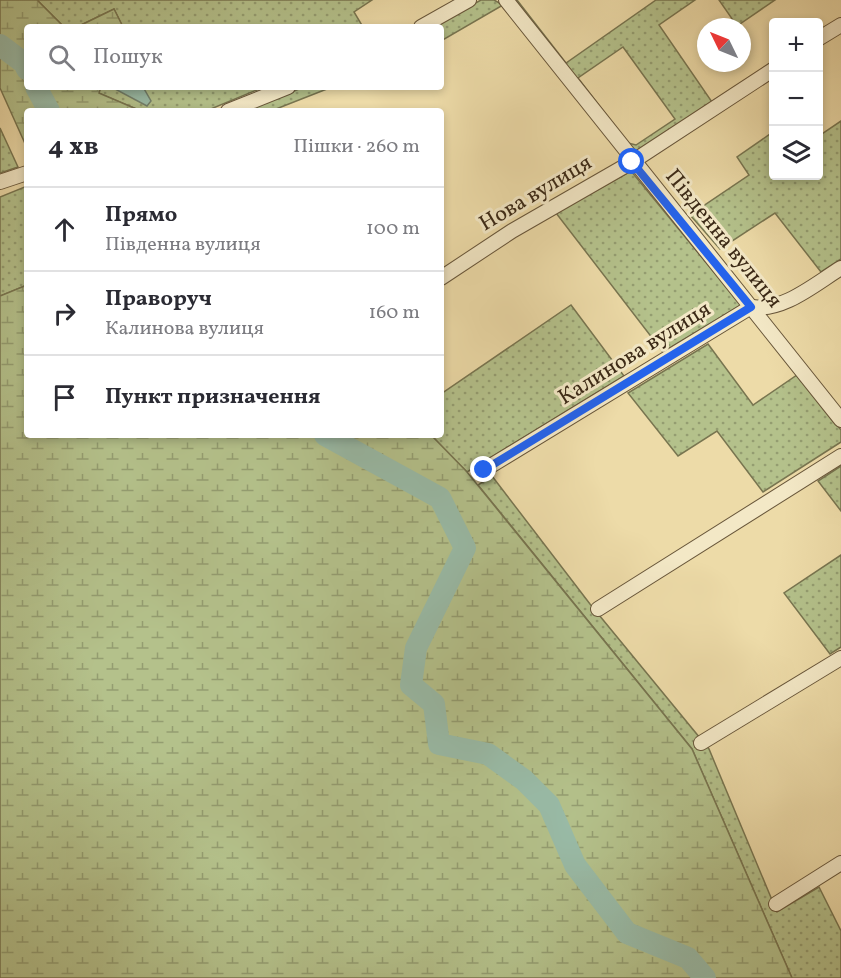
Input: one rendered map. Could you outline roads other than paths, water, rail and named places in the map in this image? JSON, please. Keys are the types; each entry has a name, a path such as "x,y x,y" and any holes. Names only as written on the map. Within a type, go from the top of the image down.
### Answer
{"street":[{"path":"426,24 470,0"},
{"name":"Південна вулиця","path":"506,0 632,162 841,420"},
{"path":"823,36 841,25"},
{"name":"Нова вулиця","path":"444,276 512,231 632,162 769,72"},
{"path":"236,108 280,90"},
{"path":"0,182 24,174"},
{"name":"Калинова вулиця","path":"484,470 751,307 767,309 779,305 841,268"},
{"path":"598,609 841,456"},
{"path":"700,743 841,658"},
{"path":"776,904 841,863"}],"waterway":[{"path":"0,45 24,63"},
{"path":"38,90 47,108"},
{"path":"330,438 440,498 465,548 416,648 411,685 434,704 439,744 488,754 524,780 549,805 575,865 627,933 688,958 705,978"}]}
